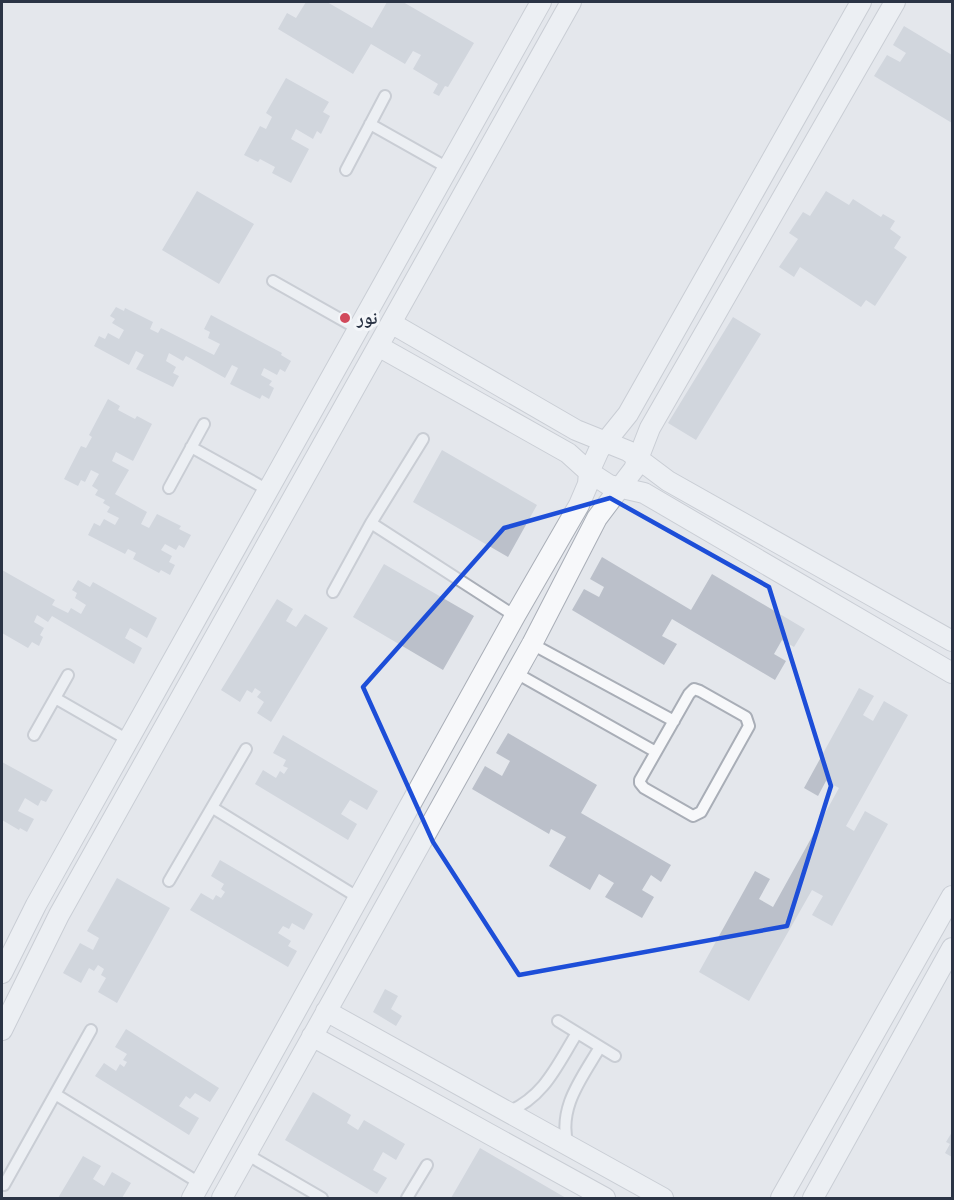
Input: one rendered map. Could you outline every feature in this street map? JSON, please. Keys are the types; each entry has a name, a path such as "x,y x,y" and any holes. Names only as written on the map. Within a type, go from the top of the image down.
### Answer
{"street":[{"path":"2,973 36,905 541,2"},
{"path":"2,1030 59,915 571,2"},
{"path":"197,1191 515,616 579,505 588,484 589,472 606,441 628,414 861,2"},
{"path":"222,1198 532,644 597,518 634,469 650,428 895,2"},
{"path":"391,323 576,429 639,457 668,481 952,641"},
{"path":"378,346 568,453 589,472 609,485 650,496 952,673"},
{"path":"781,1198 952,896"},
{"path":"36,905 59,915"},
{"path":"794,1174 816,1194 952,948"},
{"path":"326,1011 663,1198"},
{"path":"312,1036 605,1198"}],"lane":[{"path":"346,170 385,96"},
{"path":"370,124 448,168"},
{"path":"273,281 358,329"},
{"path":"169,488 204,424"},
{"path":"333,592 371,523 423,439"},
{"path":"191,447 268,490"},
{"path":"371,523 515,616"},
{"path":"532,644 674,721"},
{"path":"516,673 656,752"},
{"path":"34,735 68,675"},
{"path":"694,689 744,715 749,723 748,729 699,814 693,816 642,786 640,780 674,721 694,689"},
{"path":"55,698 128,740"},
{"path":"169,881 246,748"},
{"path":"213,808 359,898"},
{"path":"558,1021 615,1056"},
{"path":"4,1185 91,1030"},
{"path":"507,1112 528,1101 545,1085 577,1033"},
{"path":"568,1146 565,1135 565,1113 600,1047"},
{"path":"55,1094 197,1191"},
{"path":"246,1154 321,1198"},
{"path":"407,1198 427,1166"}],"highlighted area":[{"path":"610,498 769,587 831,786 787,926 519,975 433,842 363,687 504,528"}],"building":[{"path":"306,2 327,2 372,28 387,2 403,2 474,43 448,87 445,86 439,96 433,93 438,84 413,69 421,55 413,51 405,64 371,44 353,74 278,29 287,13 296,18"},
{"path":"904,26 952,55 952,123 874,76 887,55 900,62 906,53 893,45"},
{"path":"286,78 329,102 323,112 330,116 321,134 317,131 313,139 296,129 291,139 309,149 291,183 272,173 275,167 260,159 258,162 244,155 260,126 266,129 272,117 266,113"},
{"path":"197,191 254,224 219,284 162,250"},
{"path":"826,191 849,205 853,199 881,217 883,214 895,221 890,229 901,237 894,248 907,257 875,306 866,300 861,307 800,267 794,277 779,267 798,239 789,233 803,212 810,216"},
{"path":"116,307 124,311 125,308 153,322 150,329 158,333 161,328 214,355 220,344 208,338 210,332 204,329 211,315 282,353 281,355 291,361 285,372 280,369 277,375 264,368 261,375 272,381 269,385 274,388 269,399 262,395 260,399 230,384 238,368 232,365 225,378 186,356 183,361 169,353 166,361 176,367 173,373 179,376 173,387 136,369 144,355 136,351 129,365 94,346 99,336 105,339 108,333 119,339 124,330 112,323 115,319 110,316"},
{"path":"733,317 761,334 696,440 668,423"},
{"path":"108,399 120,406 118,410 135,419 137,416 152,424 133,461 116,452 112,461 129,470 115,494 147,512 141,524 149,528 157,514 181,526 179,529 191,535 184,548 179,545 176,550 165,544 161,550 172,556 169,562 175,565 170,575 161,570 159,573 133,559 136,553 128,549 125,554 88,535 94,523 100,526 104,519 115,525 119,518 107,512 110,507 103,503 105,500 95,495 98,490 92,486 99,474 91,470 85,482 81,480 78,486 64,479 81,446 86,448 92,437 89,435"},
{"path":"442,450 537,505 508,557 413,502"},
{"path":"602,557 691,610 712,574 805,629 794,647 782,640 774,654 786,661 775,680 672,619 662,636 677,644 664,665 572,610 584,589 599,597 604,587 590,579"},
{"path":"384,564 474,616 443,670 353,617"},
{"path":"2,570 55,600 52,605 68,613 71,608 81,614 86,605 75,598 77,593 72,590 78,580 90,587 93,582 157,618 147,638 130,628 125,638 142,648 134,664 52,616 48,622 37,615 34,622 44,628 40,635 43,637 39,646 32,642 28,648 2,633"},
{"path":"277,599 293,609 286,621 296,627 305,614 328,628 271,722 257,713 264,702 257,697 261,692 255,688 252,693 247,690 240,702 221,690"},
{"path":"859,688 874,696 863,715 873,721 884,701 908,715 846,826 854,831 865,811 888,824 832,926 812,915 823,896 812,890 749,1001 699,972 755,871 770,879 759,899 773,907 839,788 826,781 818,796 804,788"},
{"path":"508,733 597,785 581,813 671,865 661,882 651,875 642,890 654,897 642,918 605,897 614,883 599,874 590,890 549,866 566,837 551,829 549,834 472,789 485,766 502,776 510,761 496,753"},
{"path":"283,735 378,791 367,810 350,800 341,814 357,824 348,840 255,784 263,770 276,778 280,771 284,774 288,768 283,766 286,760 273,753"},
{"path":"2,762 53,790 46,802 41,800 38,806 25,798 18,811 34,819 27,832 2,820"},
{"path":"220,860 313,914 304,930 292,923 289,929 283,926 278,933 291,941 288,946 297,951 288,967 190,910 201,893 213,900 216,895 221,898 225,892 221,889 224,884 211,876"},
{"path":"117,878 170,908 117,1003 98,992 106,978 101,975 104,969 98,965 94,971 89,968 81,983 63,973 80,943 93,950 99,938 87,931"},
{"path":"385,989 398,996 391,1009 402,1016 396,1026 373,1012"},
{"path":"126,1029 219,1088 210,1102 195,1093 190,1099 186,1096 179,1106 199,1118 189,1135 95,1076 104,1063 116,1071 120,1064 124,1067 127,1062 123,1060 127,1054 115,1047"},
{"path":"313,1092 351,1115 347,1123 358,1130 364,1120 405,1144 396,1160 383,1152 373,1170 387,1178 377,1194 285,1140"},
{"path":"952,1132 952,1157 945,1153 950,1144 946,1142"},
{"path":"480,1148 566,1198 451,1198"},
{"path":"83,1156 101,1166 93,1179 104,1186 112,1172 131,1183 122,1198 58,1198"}],"place":[{"name":"نور","path":"345,318"}]}
